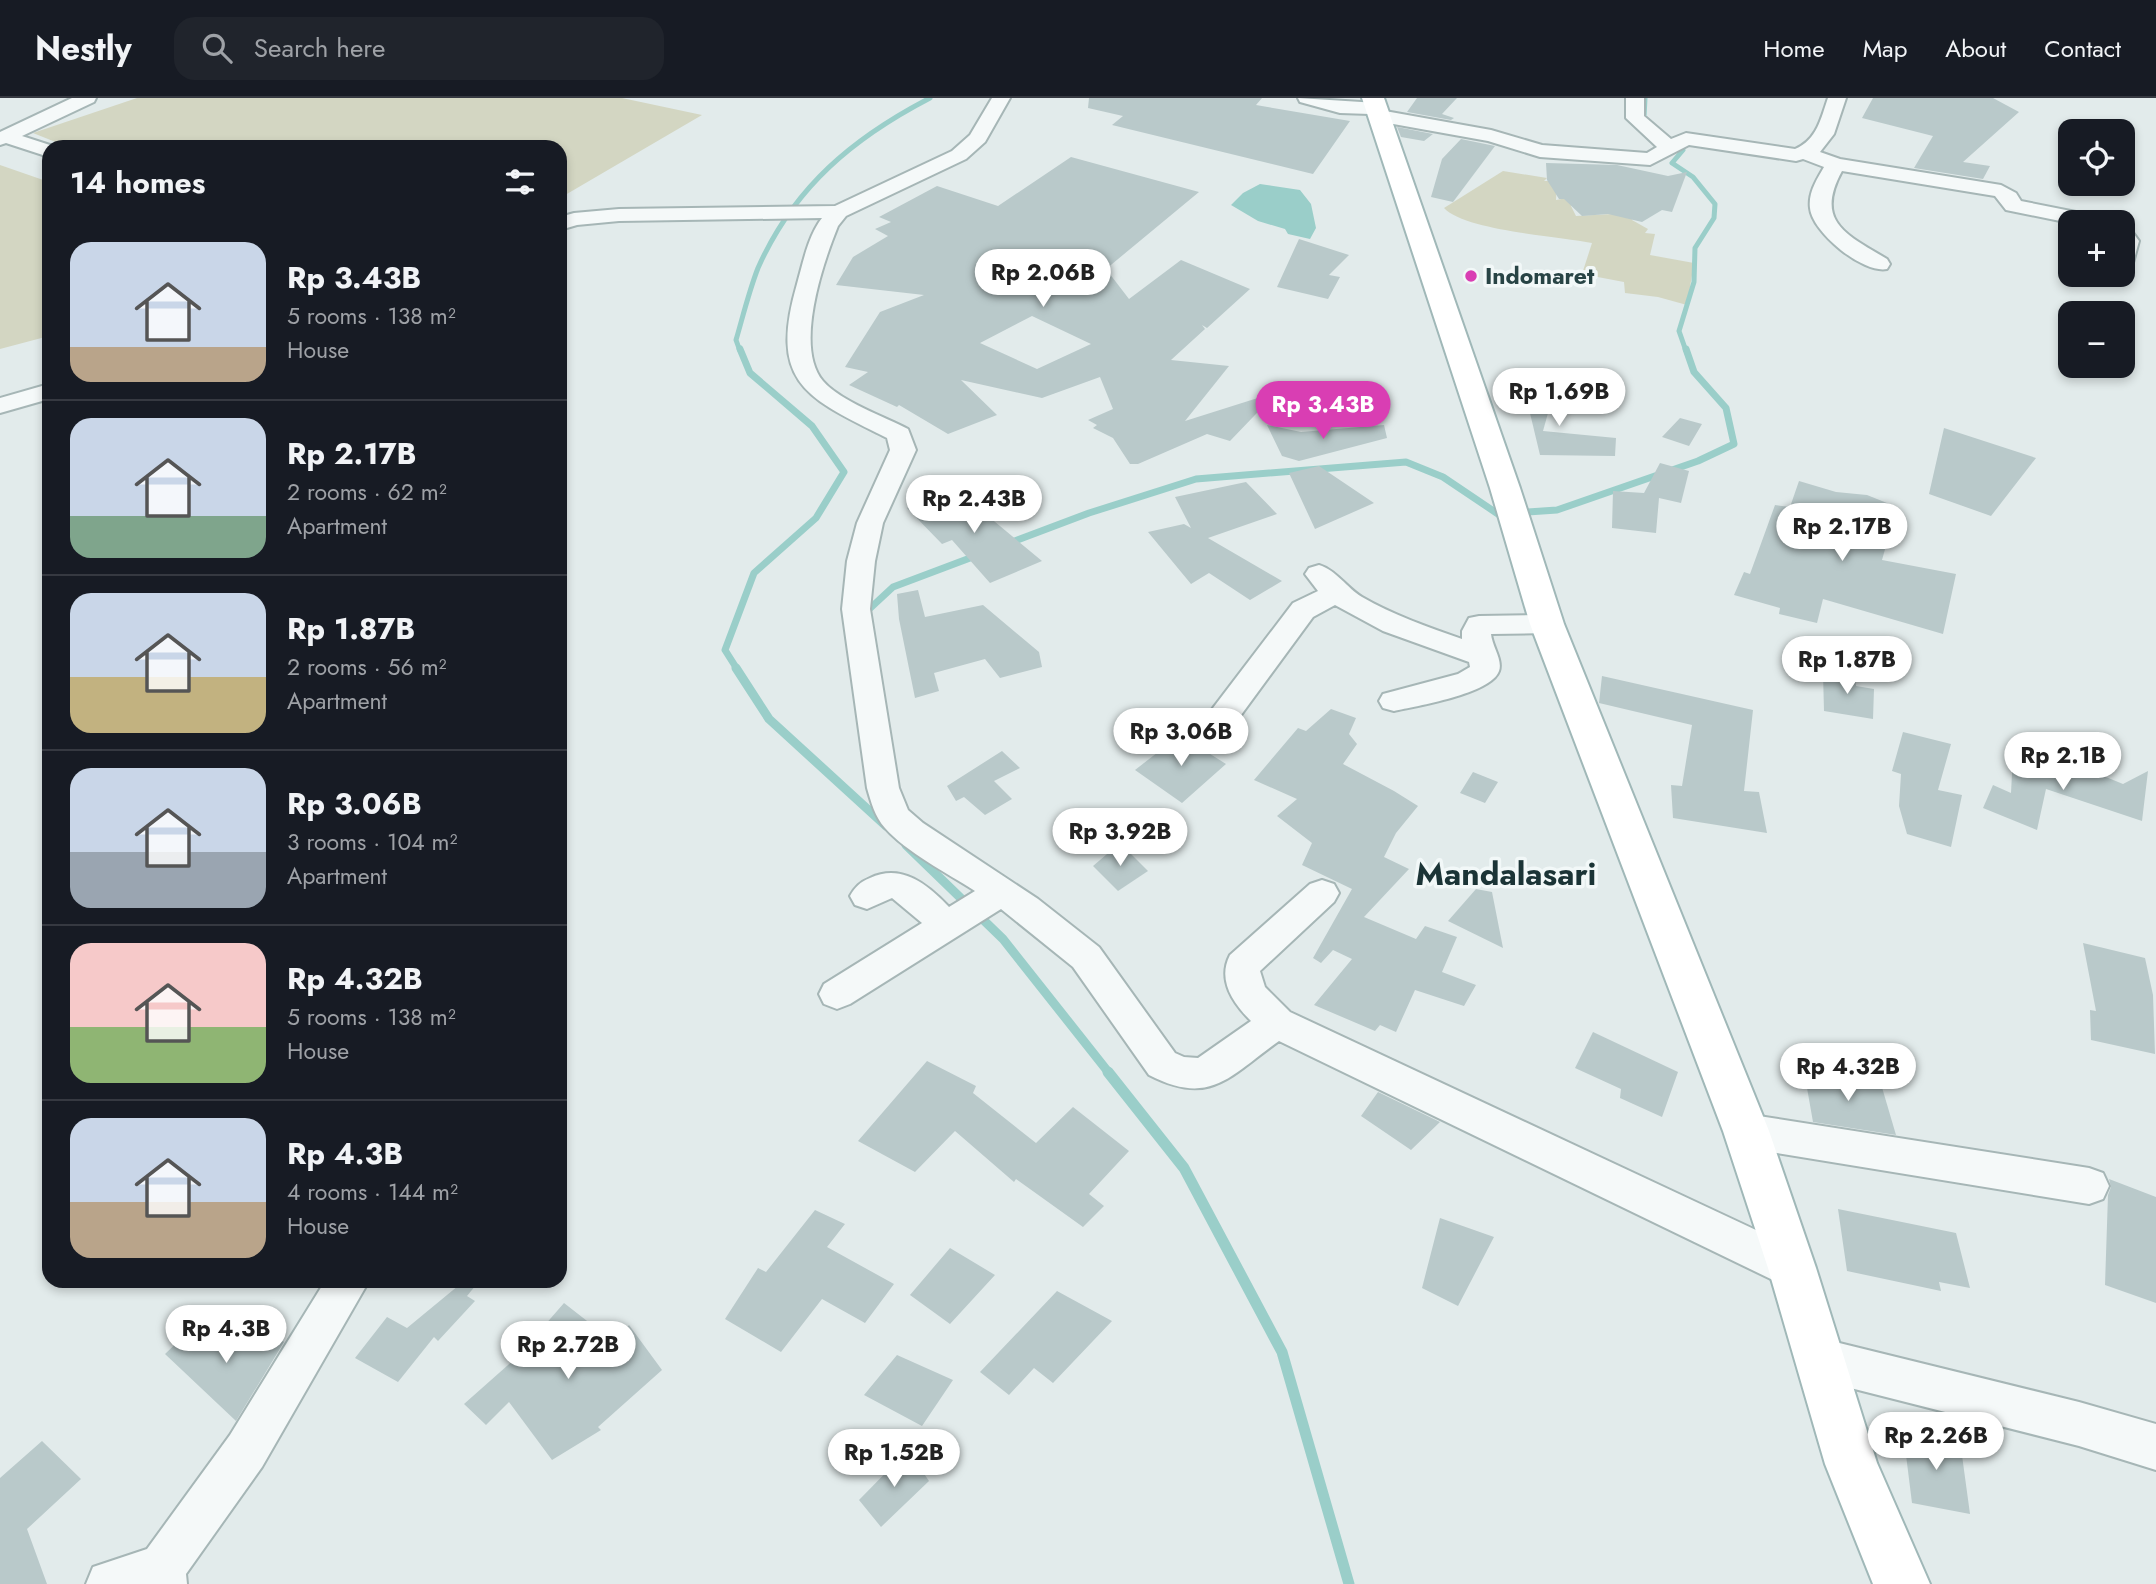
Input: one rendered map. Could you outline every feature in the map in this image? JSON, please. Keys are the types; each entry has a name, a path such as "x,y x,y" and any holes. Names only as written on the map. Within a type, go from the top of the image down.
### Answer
{"main road":[{"path":"1376,108 1505,488 1547,624 1746,1131 1793,1268 1851,1464 1902,1584"}],"street":[{"path":"3,138 86,98"},
{"path":"1001,98 978,138 959,155 839,212 828,224 798,332 803,368 815,388 899,434 904,450 870,523 861,561 856,608 883,788 896,819 911,832 994,896 1087,957 1162,1064 1170,1070 1204,1074 1277,1023"},
{"path":"1307,98 1340,107 1376,108 1540,151 1650,159 1675,145"},
{"path":"1635,98 1635,118 1675,145 1787,155 1805,153 1836,164 2001,191 2009,197 2013,206 2058,215"},
{"path":"1805,153 1825,136 1837,98"},
{"path":"3,138 42,149"},
{"path":"1836,164 1819,202 1824,221 1832,231 1879,264"},
{"path":"567,222 619,215 839,212"},
{"path":"0,406 42,393"},
{"path":"1208,737 1304,610 1328,583 1384,619 1482,656"},
{"path":"1394,701 1468,682 1484,671 1486,666 1476,639 1479,625 1547,624"},
{"path":"867,896 887,885 896,885 914,894 949,924"},
{"path":"1322,892 1243,965 1240,975 1246,988 1256,1003 1277,1023 1793,1268"},
{"path":"837,994 994,896"},
{"path":"1746,1131 2089,1186"},
{"path":"110,1584 162,1576 246,1451 344,1288"},
{"path":"1819,1359 2079,1424 2156,1447"}],"green space":[{"path":"137,98 622,98 702,115 567,194 567,140 50,140 33,133"},
{"path":"0,165 42,180 42,338 0,349"},
{"path":"1503,171 1547,178 1544,181 1557,181 1556,200 1583,195 1571,206 1576,216 1631,213 1632,220 1648,229 1645,233 1655,234 1650,255 1694,263 1687,305 1658,297 1625,293 1624,282 1582,274 1592,243 1492,227 1455,216 1444,208"}],"water":[{"path":"1260,184 1300,190 1311,204 1316,228 1310,239 1288,234 1285,229 1258,221 1231,205 1243,193"}],"building":[{"path":"1089,98 1262,98 1256,105 1350,121 1313,174 1112,125 1123,116 1088,108"},
{"path":"1417,98 1457,98 1442,114 1454,118 1451,120 1407,112"},
{"path":"1873,98 1993,98 2019,112 1963,162 1990,166 1983,179 1914,168 1933,136 1862,118"},
{"path":"1397,127 1433,134 1424,141 1401,137"},
{"path":"1461,139 1495,146 1453,202 1431,197 1442,159"},
{"path":"1071,157 1199,192 1106,269 1129,299 1181,260 1250,289 1207,328 1202,325 1205,329 1171,360 1229,366 1185,421 1277,392 1230,441 1207,434 1138,464 1130,464 1113,438 1093,428 1097,425 1088,420 1113,409 1100,377 1042,398 961,380 997,415 948,434 899,405 897,407 849,385 868,372 845,367 880,312 924,295 836,285 853,257 888,236 875,229 891,222 879,217 937,186 998,206","holes":["1032,316 1091,344 1037,369 980,343"]},
{"path":"1546,163 1617,165 1668,176 1687,172 1672,212 1662,210 1642,222 1608,214 1582,216 1564,199 1559,199 1547,180"},
{"path":"1299,239 1349,255 1329,275 1340,277 1328,299 1277,287"},
{"path":"1529,381 1555,388 1543,431 1616,438 1615,456 1540,455 1529,409 1512,406"},
{"path":"1680,418 1702,424 1689,446 1662,437"},
{"path":"1267,425 1301,432 1384,425 1387,438 1299,461 1282,456"},
{"path":"1944,428 2036,458 1991,516 1929,494"},
{"path":"1660,463 1689,471 1681,503 1659,498 1656,533 1612,528 1613,491 1644,493"},
{"path":"1319,466 1374,503 1315,529 1289,473"},
{"path":"1799,481 1836,492 1867,495 1897,507 1882,560 1956,574 1943,634 1823,599 1817,623 1779,614 1780,608 1734,595 1744,572 1750,574 1775,505 1790,507"},
{"path":"1246,482 1277,514 1208,538 1282,581 1250,600 1209,573 1191,584 1148,532 1184,524 1191,528 1175,497"},
{"path":"953,487 1042,561 990,583 952,540 942,544 907,508"},
{"path":"918,590 925,617 983,605 1039,652 1042,667 1000,678 985,659 934,673 939,691 915,698 899,619 897,594"},
{"path":"1823,673 1855,673 1856,686 1874,689 1873,719 1824,711"},
{"path":"1602,676 1753,710 1744,791 1759,792 1767,833 1673,818 1671,785 1682,786 1692,725 1599,703"},
{"path":"1331,709 1356,718 1349,734 1357,744 1343,764 1418,806 1396,833 1384,857 1409,869 1364,917 1416,939 1425,926 1457,937 1442,972 1476,985 1464,1006 1415,990 1396,1032 1380,1025 1375,1031 1314,1005 1352,959 1333,950 1321,963 1313,958 1352,889 1302,865 1312,843 1277,816 1297,799 1254,780 1298,728 1306,731"},
{"path":"1903,732 1951,744 1938,790 1962,795 1951,847 1907,834 1899,806 1901,774 1892,771"},
{"path":"1180,735 1226,764 1182,803 1135,770"},
{"path":"1002,751 1020,768 994,781 1012,799 985,815 964,797 956,801 947,786"},
{"path":"2013,755 2073,772 2074,764 2123,784 2148,771 2142,821 2046,789 2037,830 1983,808 1993,785 2011,793"},
{"path":"1473,772 1498,782 1485,803 1460,793"},
{"path":"1120,843 1148,871 1118,891 1093,866"},
{"path":"1476,889 1492,892 1503,948 1448,921"},
{"path":"2083,943 2145,958 2153,995 2155,1054 2091,1040 2090,1010 2096,1011"},
{"path":"1593,1032 1678,1072 1662,1117 1620,1098 1621,1089 1575,1068"},
{"path":"927,1061 976,1086 973,1093 1036,1143 1073,1107 1129,1151 1089,1194 1104,1206 1083,1227 1016,1179 1014,1182 955,1131 915,1172 858,1141"},
{"path":"1804,1071 1881,1084 1896,1135 1813,1122"},
{"path":"1378,1092 1440,1122 1411,1150 1361,1116"},
{"path":"2109,1179 2156,1197 2156,1303 2105,1285 2108,1195 2111,1187"},
{"path":"1838,1209 1956,1233 1970,1288 1939,1282 1941,1291 1847,1271"},
{"path":"815,1210 845,1224 827,1247 894,1284 865,1323 822,1299 781,1352 725,1319 758,1268 766,1272"},
{"path":"1440,1218 1494,1237 1458,1306 1422,1288"},
{"path":"950,1248 995,1275 950,1324 910,1295"},
{"path":"456,1288 474,1288 467,1296 475,1301 438,1341 434,1337 398,1382 355,1358 387,1317 407,1328"},
{"path":"1057,1291 1112,1321 1053,1383 1034,1368 1009,1395 980,1372"},
{"path":"564,1303 614,1342 629,1325 662,1370 598,1427 601,1430 552,1460 509,1402 486,1425 464,1404 517,1357"},
{"path":"238,1322 279,1345 282,1340 284,1342 236,1421 165,1354 189,1331 215,1345"},
{"path":"897,1355 953,1380 922,1426 864,1395"},
{"path":"1920,1427 1961,1448 1970,1514 1912,1503 1903,1431"},
{"path":"42,1441 81,1479 27,1529 47,1584 0,1584 0,1478"},
{"path":"908,1450 929,1481 881,1527 859,1500"}],"waterway":[{"path":"740,351 736,340 758,268 789,213 808,189 851,148 902,113 930,98"},
{"path":"1645,98 1644,118 1652,124"},
{"path":"1674,142 1683,150 1672,163 1693,177 1715,204 1714,218 1695,248 1694,282 1679,331 1686,351"},
{"path":"737,669 725,650 754,573 816,518 844,472 812,426 750,373 740,349"},
{"path":"1007,544 1089,513 1196,479 1406,462 1443,477 1498,514 1557,510 1698,461 1734,444 1726,408 1694,372 1686,349"},
{"path":"865,613 893,587 978,555"},
{"path":"736,668 769,719 886,826"},
{"path":"906,845 1003,939 1109,1073"},
{"path":"1108,1072 1184,1168 1282,1352 1349,1584"}],"place":[{"name":"Indomaret","path":"1471,276"}],"district":[{"name":"Mandalasari","path":"1506,874"}]}
